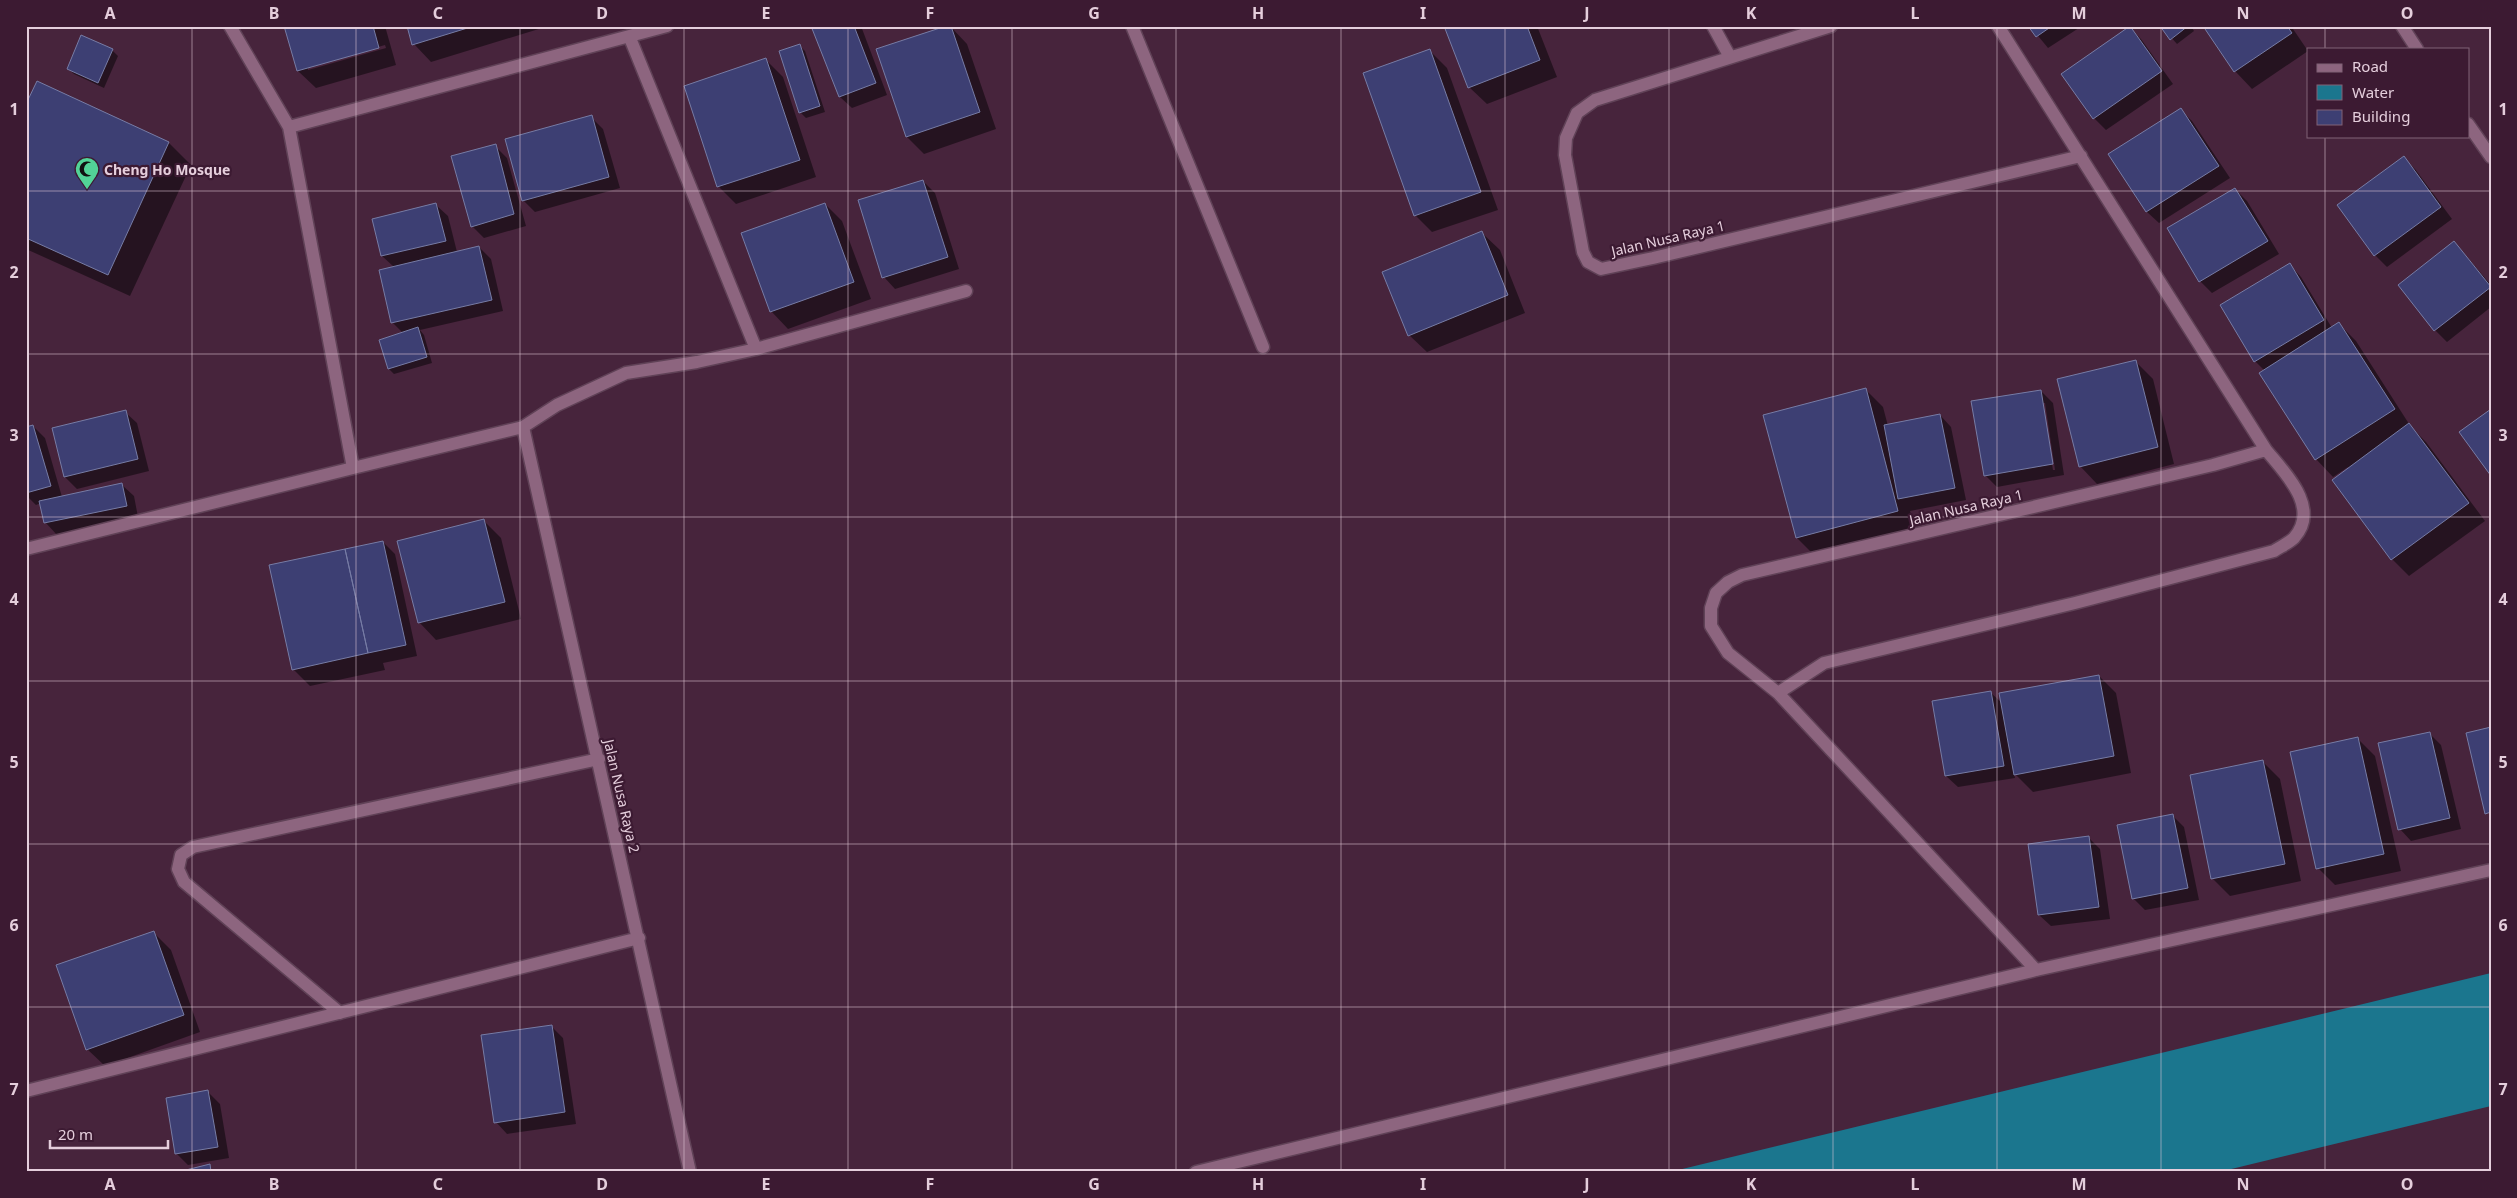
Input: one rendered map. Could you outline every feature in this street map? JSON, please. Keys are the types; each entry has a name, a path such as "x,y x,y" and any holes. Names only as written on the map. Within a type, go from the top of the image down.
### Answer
{"street":[{"path":"230,26 289,127 353,468"},
{"path":"289,127 630,38 667,26"},
{"path":"1132,26 1263,348"},
{"path":"1714,26 1730,57"},
{"name":"Jalan Nusa Raya 1","path":"1831,26 1595,100 1577,113 1566,138 1565,155 1583,252 1588,262 1601,269 1653,258 2080,156"},
{"path":"1778,693 1824,663 2075,603 2274,551 2294,538 2302,523 2303,503 2297,487 2266,450 1998,26"},
{"path":"2402,26 2416,48"},
{"path":"630,38 756,349"},
{"path":"2470,127 2491,157"},
{"path":"26,550 523,427 557,405 626,373 696,362 756,349 966,291"},
{"name":"Jalan Nusa Raya 2","path":"523,427 599,759 690,1172"},
{"name":"Jalan Nusa Raya 1","path":"2036,970 1778,693 1728,653 1711,626 1711,608 1716,592 1728,582 1742,575 2266,450"},
{"path":"340,1013 184,882 178,869 181,855 186,850 599,759"},
{"path":"1196,1172 2036,970 2491,870"},
{"path":"26,1090 639,938"}],"water":[{"path":"2491,973 2491,1106 2219,1172 1670,1172"}],"building":[{"path":"284,26 373,26 379,48 297,71"},
{"path":"407,26 474,26 412,45"},
{"path":"811,26 854,26 876,83 839,97"},
{"path":"951,26 980,112 906,137 876,49"},
{"path":"1444,26 1527,26 1540,60 1468,88"},
{"path":"2028,26 2052,26 2036,37"},
{"path":"2130,26 2162,71 2093,119 2061,74"},
{"path":"2160,26 2188,26 2170,40"},
{"path":"2203,26 2287,26 2292,33 2234,72"},
{"path":"81,35 113,49 98,83 67,69"},
{"path":"800,44 820,106 799,113 779,51"},
{"path":"1430,49 1481,192 1414,216 1363,73"},
{"path":"766,58 800,160 717,187 684,86"},
{"name":"Cheng Ho Mosque","path":"37,81 169,142 108,275 26,238 26,104"},
{"path":"2181,108 2219,166 2146,212 2108,154"},
{"path":"592,115 609,177 522,201 505,139"},
{"path":"496,144 514,214 471,227 451,156"},
{"path":"2404,156 2441,207 2374,256 2337,205"},
{"path":"923,180 948,257 882,278 858,200"},
{"path":"2235,188 2268,241 2199,282 2167,228"},
{"path":"436,203 446,241 381,256 372,219"},
{"path":"825,203 854,282 770,312 741,233"},
{"path":"1482,231 1508,295 1408,336 1382,272"},
{"path":"2454,241 2491,287 2434,331 2398,285"},
{"path":"479,246 492,300 391,323 379,270"},
{"path":"2290,263 2324,320 2254,362 2220,305"},
{"path":"2339,322 2395,409 2315,460 2259,373"},
{"path":"418,327 427,357 388,369 379,340"},
{"path":"2136,360 2158,447 2079,467 2057,379"},
{"path":"1866,388 1898,511 1796,538 1763,415"},
{"path":"2041,390 2053,464 1984,476 1971,401"},
{"path":"2491,409 2491,476 2459,432"},
{"path":"126,410 138,459 64,477 52,428"},
{"path":"1940,414 1955,488 1898,499 1884,425"},
{"path":"2409,423 2469,503 2391,560 2332,480"},
{"path":"33,425 51,486 26,493 26,427"},
{"path":"122,483 127,506 44,523 39,501"},
{"path":"484,519 505,602 418,623 397,541"},
{"path":"383,541 406,645 368,653 345,549"},
{"path":"345,549 368,653 292,670 269,565"},
{"path":"2099,675 2114,756 2014,775 1999,693"},
{"path":"1991,691 2004,766 1945,776 1932,701"},
{"path":"2491,727 2491,812 2485,814 2466,733"},
{"path":"2430,732 2450,818 2398,830 2378,743"},
{"path":"2358,737 2384,854 2316,869 2290,752"},
{"path":"2263,760 2285,864 2211,879 2190,775"},
{"path":"2173,814 2188,888 2132,899 2117,825"},
{"path":"2089,836 2099,907 2038,915 2028,844"},
{"path":"154,931 184,1015 86,1050 56,965"},
{"path":"552,1025 565,1112 494,1123 481,1035"},
{"path":"208,1090 218,1147 175,1154 166,1098"},
{"path":"210,1164 211,1172 182,1172 182,1171"}],"place":[{"name":"Cheng Ho Mosque","path":"87,190"}]}
